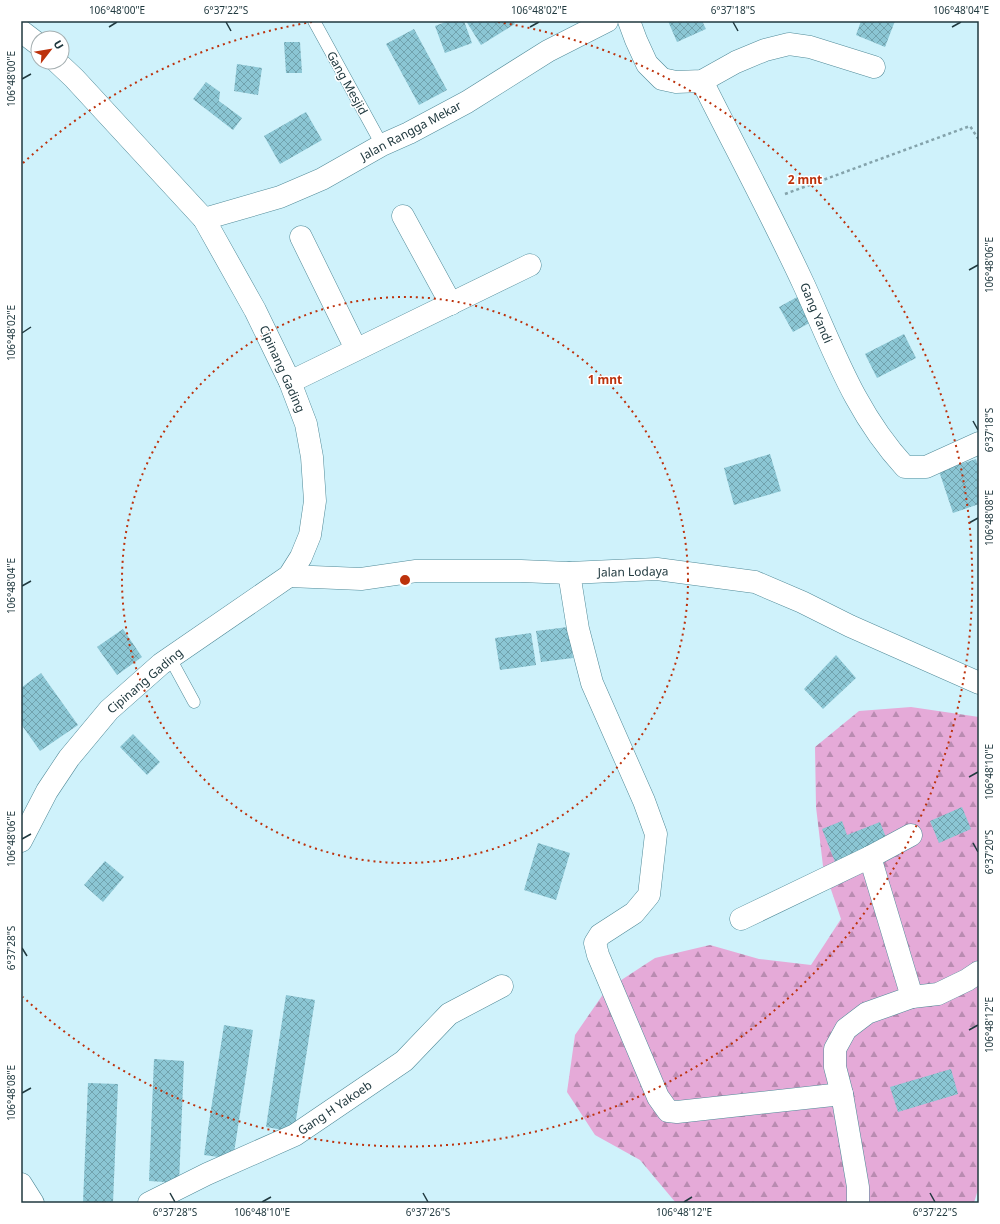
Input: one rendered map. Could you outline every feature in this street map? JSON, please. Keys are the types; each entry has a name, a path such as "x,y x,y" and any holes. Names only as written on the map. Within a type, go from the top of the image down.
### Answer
{"street":[{"name":"Jalan Rangga Mekar","path":"204,220 280,197 322,179 382,145 467,102 548,50 608,21"},
{"path":"629,21 647,64 662,78 676,82 702,81 736,62 766,50 789,44 810,47 874,67"},
{"path":"21,31 30,38"},
{"name":"Cipinang Gading","path":"21,841 47,790 69,758 109,710 170,658 289,576 301,557 310,536 315,501 312,457 306,424 290,382 255,310 204,220 66,70"},
{"name":"Gang Yandi","path":"702,81 804,286 827,340 864,415 889,449 905,467 926,467 979,443"},
{"path":"403,216 450,304"},
{"path":"301,236 356,349"},
{"path":"290,382 530,265"},
{"name":"Jalan Lodaya","path":"289,576 361,579 424,571 521,571 569,573 657,569 755,582 979,683"},
{"path":"569,573 578,629 592,683 644,801 656,834 649,895 634,913 600,935 596,943 598,956 658,1097 668,1111 677,1112 842,1094"},
{"path":"741,918 870,857 911,835"},
{"path":"870,857 912,997"},
{"path":"858,1203 858,1187 842,1094 835,1067 835,1049 846,1029 867,1013 912,997 938,994 967,980 979,972"},
{"name":"Gang H Yakoeb","path":"149,1203 207,1174 295,1135 404,1061 449,1014 502,986"},
{"path":"21,1184 34,1203"}],"lane":[{"name":"Gang Mesjid","path":"314,21 382,145"},
{"path":"170,658 194,702"}],"path":[{"path":"762,202 970,126 979,140"}],"green space":[{"path":"911,707 979,717 979,1186 974,1203 676,1203 640,1160 595,1135 567,1092 575,1035 606,990 655,958 710,945 759,959 811,965 841,919 823,866 816,807 815,747 859,711"}],"building":[{"path":"448,21 464,21 472,43 445,53 435,26"},
{"path":"466,21 513,21 515,24 481,45"},
{"path":"668,21 702,21 706,29 677,42"},
{"path":"861,21 895,21 885,47 856,35"},
{"path":"414,29 447,90 419,105 386,44"},
{"path":"284,42 300,42 302,73 286,73"},
{"path":"237,64 262,68 258,95 234,91"},
{"path":"206,82 220,92 219,101 242,118 233,130 193,99"},
{"path":"306,112 322,140 280,164 264,136"},
{"path":"799,296 813,321 793,332 779,307"},
{"path":"904,334 916,358 877,378 865,354"},
{"path":"770,454 781,491 734,505 724,468"},
{"path":"976,459 979,469 979,504 953,513 939,471"},
{"path":"568,627 573,658 541,662 536,631"},
{"path":"123,629 142,657 117,675 97,647"},
{"path":"531,633 536,665 500,670 495,638"},
{"path":"836,655 856,678 823,709 804,689"},
{"path":"41,673 78,725 40,751 21,724 21,688"},
{"path":"133,734 160,762 147,775 120,747"},
{"path":"962,807 971,829 939,843 930,821"},
{"path":"842,821 847,835 880,822 887,840 835,862 822,829"},
{"path":"538,843 570,853 556,900 524,890"},
{"path":"105,861 124,877 103,902 84,885"},
{"path":"286,995 315,1000 294,1132 266,1127"},
{"path":"224,1025 253,1030 233,1159 204,1155"},
{"path":"154,1059 184,1061 179,1183 149,1181"},
{"path":"951,1069 958,1094 898,1112 890,1087"},
{"path":"88,1083 118,1084 113,1203 83,1203"}]}
